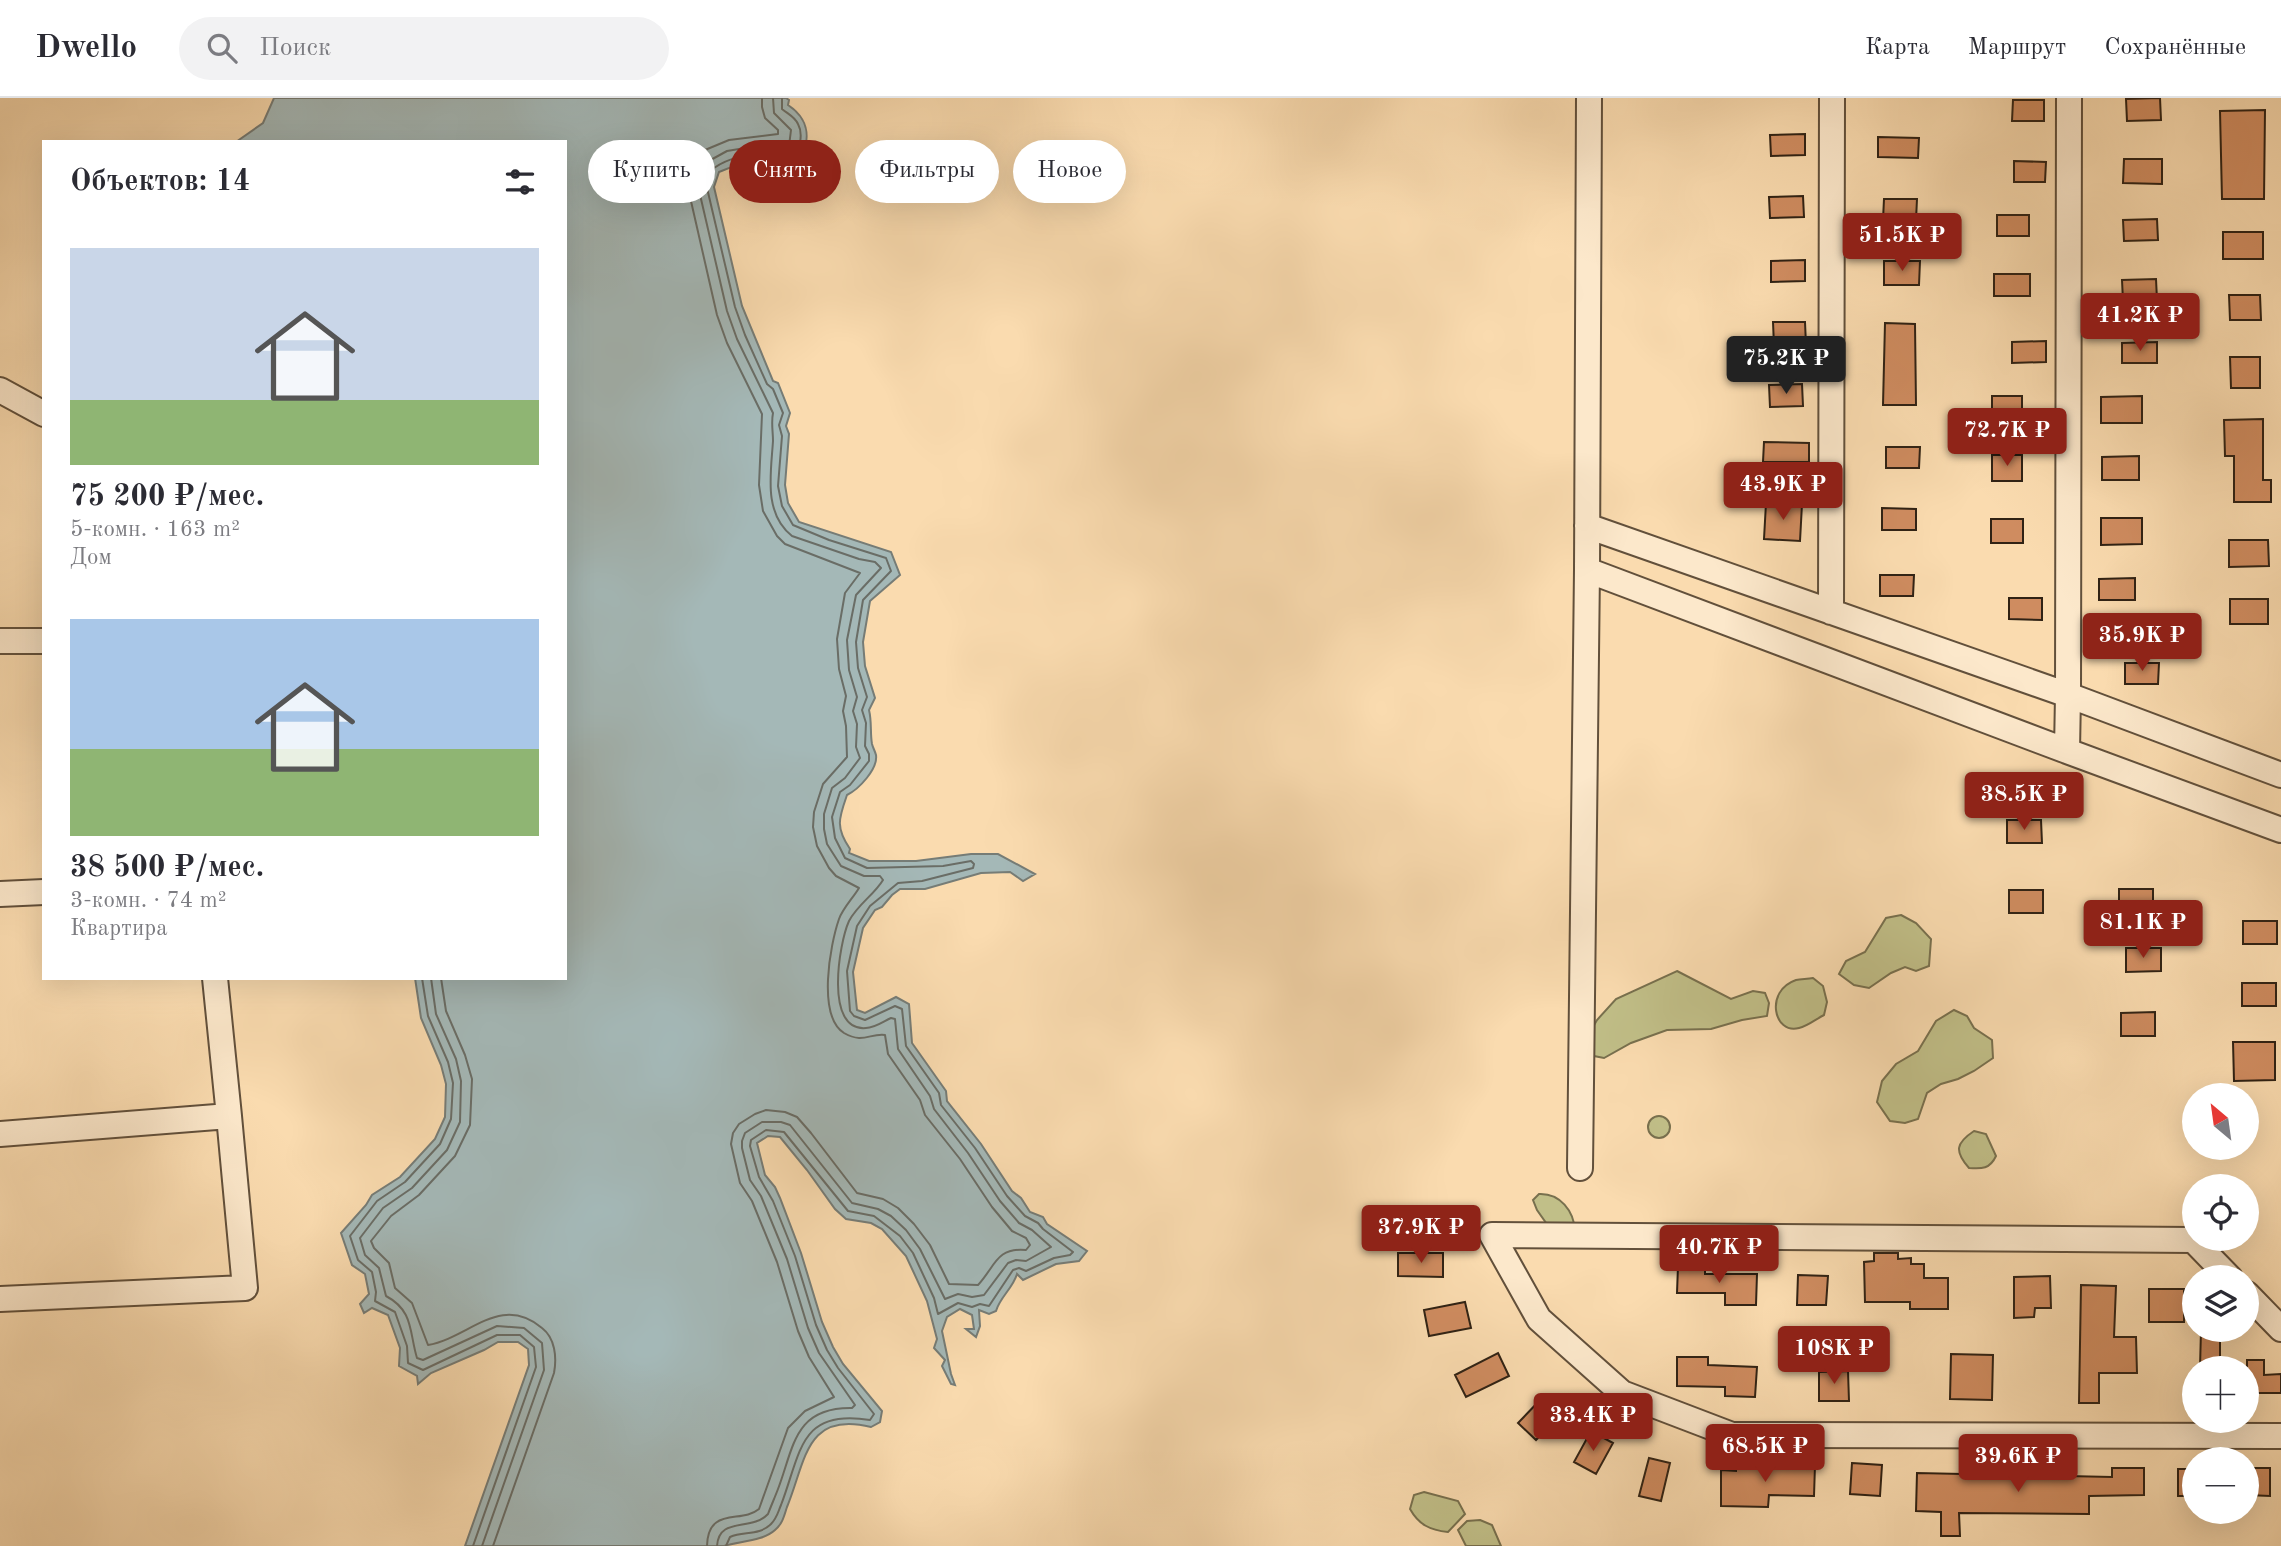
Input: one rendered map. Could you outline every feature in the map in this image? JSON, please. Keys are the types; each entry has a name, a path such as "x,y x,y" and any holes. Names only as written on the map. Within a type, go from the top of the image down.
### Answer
{"street":[{"path":"1580,1168 1589,98"},
{"path":"1831,612 1832,98"},
{"path":"2067,751 2069,98"},
{"path":"0,390 42,413"},
{"path":"1587,526 2068,695 2281,775"},
{"path":"1587,570 2281,830"},
{"path":"0,641 42,641"},
{"path":"0,894 42,892"},
{"path":"0,1300 245,1288 215,980"},
{"path":"0,1134 229,1116"},
{"path":"2217,1265 2193,1240 1492,1235 1539,1319 1622,1393 1732,1435 2281,1436"},
{"path":"2259,1306 2281,1329"}],"shaded area":[{"path":"1901,915 1916,923 1931,939 1929,966 1916,971 1905,967 1869,988 1854,985 1839,974 1846,961 1865,952 1886,918"},
{"path":"1677,971 1731,999 1753,991 1765,993 1769,1003 1767,1016 1711,1029 1667,1030 1631,1043 1604,1058 1594,1056 1587,1047 1586,1039 1597,1020 1616,999"},
{"path":"1813,978 1823,986 1827,1002 1824,1015 1799,1028 1783,1025 1776,1011 1779,993 1796,980"},
{"path":"1954,1010 1967,1016 1974,1028 1992,1040 1993,1058 1974,1071 1941,1084 1927,1093 1918,1119 1905,1123 1890,1121 1877,1102 1882,1081 1896,1064 1918,1051 1936,1021"},
{"path":"1659,1116 1667,1119 1670,1127 1667,1135 1659,1138 1651,1135 1648,1127 1651,1119"},
{"path":"1974,1131 1986,1134 1996,1156 1991,1164 1985,1167 1969,1168 1959,1152 1961,1143"},
{"path":"1539,1194 1547,1194 1559,1200 1569,1210 1575,1231 1549,1227 1533,1200"},
{"path":"1424,1492 1458,1501 1465,1514 1448,1532 1426,1526 1410,1509 1414,1495"},
{"path":"1480,1520 1492,1525 1501,1546 1466,1546 1458,1530 1467,1521"}],"water":[{"path":"274,98 786,98 789,100 788,105 804,122 806,140 729,140 729,168 719,172 715,184 715,140 588,140 588,203 715,203 715,191 742,306 773,381 778,383 790,413 786,426 789,434 785,485 788,503 799,522 891,552 900,575 870,601 863,642 865,666 875,698 869,710 871,740 876,760 867,778 847,795 840,816 840,828 850,849 849,853 869,861 916,861 971,854 998,854 1035,874 1023,881 1010,872 981,873 925,889 900,889 892,895 882,907 875,910 863,928 853,972 857,1010 865,1013 896,997 909,1004 912,1043 946,1091 947,1101 1030,1212 1043,1217 1047,1224 1087,1251 1079,1261 1056,1264 1023,1280 1017,1274 996,1311 989,1314 979,1310 980,1326 976,1337 966,1329 974,1329 972,1315 960,1309 947,1317 942,1331 955,1385 951,1384 942,1366 945,1360 934,1348 937,1339 927,1301 906,1256 882,1229 871,1223 846,1219 835,1209 780,1137 768,1136 757,1143 765,1175 780,1198 833,1347 843,1364 882,1411 880,1422 871,1427 849,1424 833,1426 820,1433 805,1457 782,1522 770,1534 758,1539 724,1546 465,1546 529,1365 528,1349 518,1342 498,1342 431,1373 418,1384 417,1376 399,1366 400,1348 388,1315 372,1308 364,1313 360,1304 369,1294 365,1274 352,1265 341,1233 372,1195 400,1177 435,1139 445,1117 446,1084 421,1018 415,980 567,980 567,140 239,140 263,123"}],"building":[{"path":"2160,98 2161,120 2127,121 2126,99"},
{"path":"2013,100 2044,100 2044,121 2012,121"},
{"path":"2265,110 2264,199 2222,199 2220,111"},
{"path":"1805,134 1805,155 1771,156 1770,135"},
{"path":"1878,137 1919,138 1918,158 1878,157"},
{"path":"2124,159 2162,159 2162,184 2123,183"},
{"path":"2014,161 2046,162 2045,182 2014,182"},
{"path":"1803,196 1804,217 1770,218 1769,197"},
{"path":"1884,199 1917,199 1916,220 1883,220"},
{"path":"1997,215 2029,215 2029,236 1997,236"},
{"path":"2157,219 2158,240 2124,241 2123,220"},
{"path":"2223,232 2263,232 2263,259 2223,259"},
{"path":"1805,260 1805,281 1771,282 1771,261"},
{"path":"1884,261 1920,261 1919,285 1884,285"},
{"path":"1994,274 2030,274 2030,296 1994,296"},
{"path":"2156,279 2157,300 2123,301 2122,280"},
{"path":"2229,295 2260,295 2261,320 2230,320"},
{"path":"1773,322 1805,322 1806,345 1774,346"},
{"path":"1885,323 1915,324 1916,405 1883,405"},
{"path":"2046,341 2046,362 2012,363 2012,342"},
{"path":"2157,342 2157,363 2122,363 2122,343"},
{"path":"2230,357 2260,357 2260,388 2231,388"},
{"path":"1802,384 1803,406 1770,407 1769,385"},
{"path":"1992,396 2022,396 2022,420 1992,421"},
{"path":"2142,396 2142,423 2101,423 2101,397"},
{"path":"2263,419 2263,480 2271,480 2271,502 2234,502 2234,456 2225,456 2224,420"},
{"path":"1764,442 1809,443 1809,462 1763,462"},
{"path":"1886,447 1920,447 1919,468 1886,468"},
{"path":"1992,455 2022,455 2022,481 1992,481"},
{"path":"2139,456 2139,480 2102,480 2102,457"},
{"path":"1766,503 1802,504 1800,541 1764,539"},
{"path":"1882,508 1916,509 1916,530 1882,530"},
{"path":"2101,518 2142,518 2142,544 2101,545"},
{"path":"1991,519 2023,519 2023,543 1991,543"},
{"path":"2229,540 2268,540 2269,566 2229,567"},
{"path":"1880,575 1914,575 1913,596 1880,596"},
{"path":"2135,578 2135,600 2099,600 2099,579"},
{"path":"2009,598 2042,598 2042,620 2009,619"},
{"path":"2230,599 2268,599 2268,624 2230,624"},
{"path":"2125,663 2159,663 2158,684 2125,684"},
{"path":"2007,820 2041,820 2042,843 2007,843"},
{"path":"2119,889 2153,889 2153,912 2119,912"},
{"path":"2009,890 2043,890 2043,913 2009,913"},
{"path":"2243,921 2277,921 2277,944 2243,944"},
{"path":"2126,948 2161,948 2161,971 2126,972"},
{"path":"2242,983 2276,983 2276,1006 2242,1006"},
{"path":"2155,1012 2155,1036 2121,1036 2121,1013"},
{"path":"2233,1042 2275,1042 2275,1080 2234,1081"},
{"path":"1398,1253 1443,1253 1443,1277 1398,1276"},
{"path":"1874,1253 1898,1253 1898,1259 1911,1258 1911,1264 1924,1264 1924,1278 1948,1278 1948,1309 1910,1309 1910,1302 1865,1302 1864,1262 1874,1261"},
{"path":"1678,1266 1705,1266 1705,1274 1757,1274 1756,1305 1725,1305 1725,1293 1677,1293"},
{"path":"1798,1275 1828,1276 1826,1305 1797,1305"},
{"path":"2050,1276 2051,1308 2035,1308 2034,1317 2014,1318 2014,1277"},
{"path":"2081,1285 2116,1286 2114,1337 2136,1337 2137,1373 2099,1373 2099,1403 2079,1403"},
{"path":"2149,1289 2182,1289 2182,1322 2149,1322"},
{"path":"1465,1302 1471,1328 1429,1336 1424,1310"},
{"path":"2201,1342 2220,1342 2220,1356 2200,1356"},
{"path":"1498,1353 1509,1376 1466,1397 1455,1375"},
{"path":"1951,1354 1993,1355 1992,1400 1950,1399"},
{"path":"1677,1357 1708,1357 1708,1365 1757,1367 1755,1397 1725,1396 1725,1387 1677,1386"},
{"path":"2259,1360 2264,1360 2264,1375 2281,1374 2281,1393 2259,1393"},
{"path":"1848,1371 1849,1401 1819,1401 1819,1372"},
{"path":"1544,1396 1562,1413 1536,1440 1518,1423"},
{"path":"1591,1431 1613,1443 1596,1474 1574,1462"},
{"path":"1649,1458 1670,1463 1661,1501 1639,1496"},
{"path":"1852,1463 1882,1465 1880,1496 1850,1494"},
{"path":"1736,1465 1815,1465 1814,1496 1769,1495 1768,1507 1721,1506 1721,1470 1736,1471"},
{"path":"2112,1468 2144,1468 2144,1495 2089,1496 2089,1514 1959,1513 1960,1536 1941,1536 1941,1512 1916,1511 1917,1473 2112,1477"},
{"path":"2259,1468 2270,1468 2270,1496 2259,1496"},
{"path":"2178,1469 2182,1469 2182,1496 2178,1496"}]}
